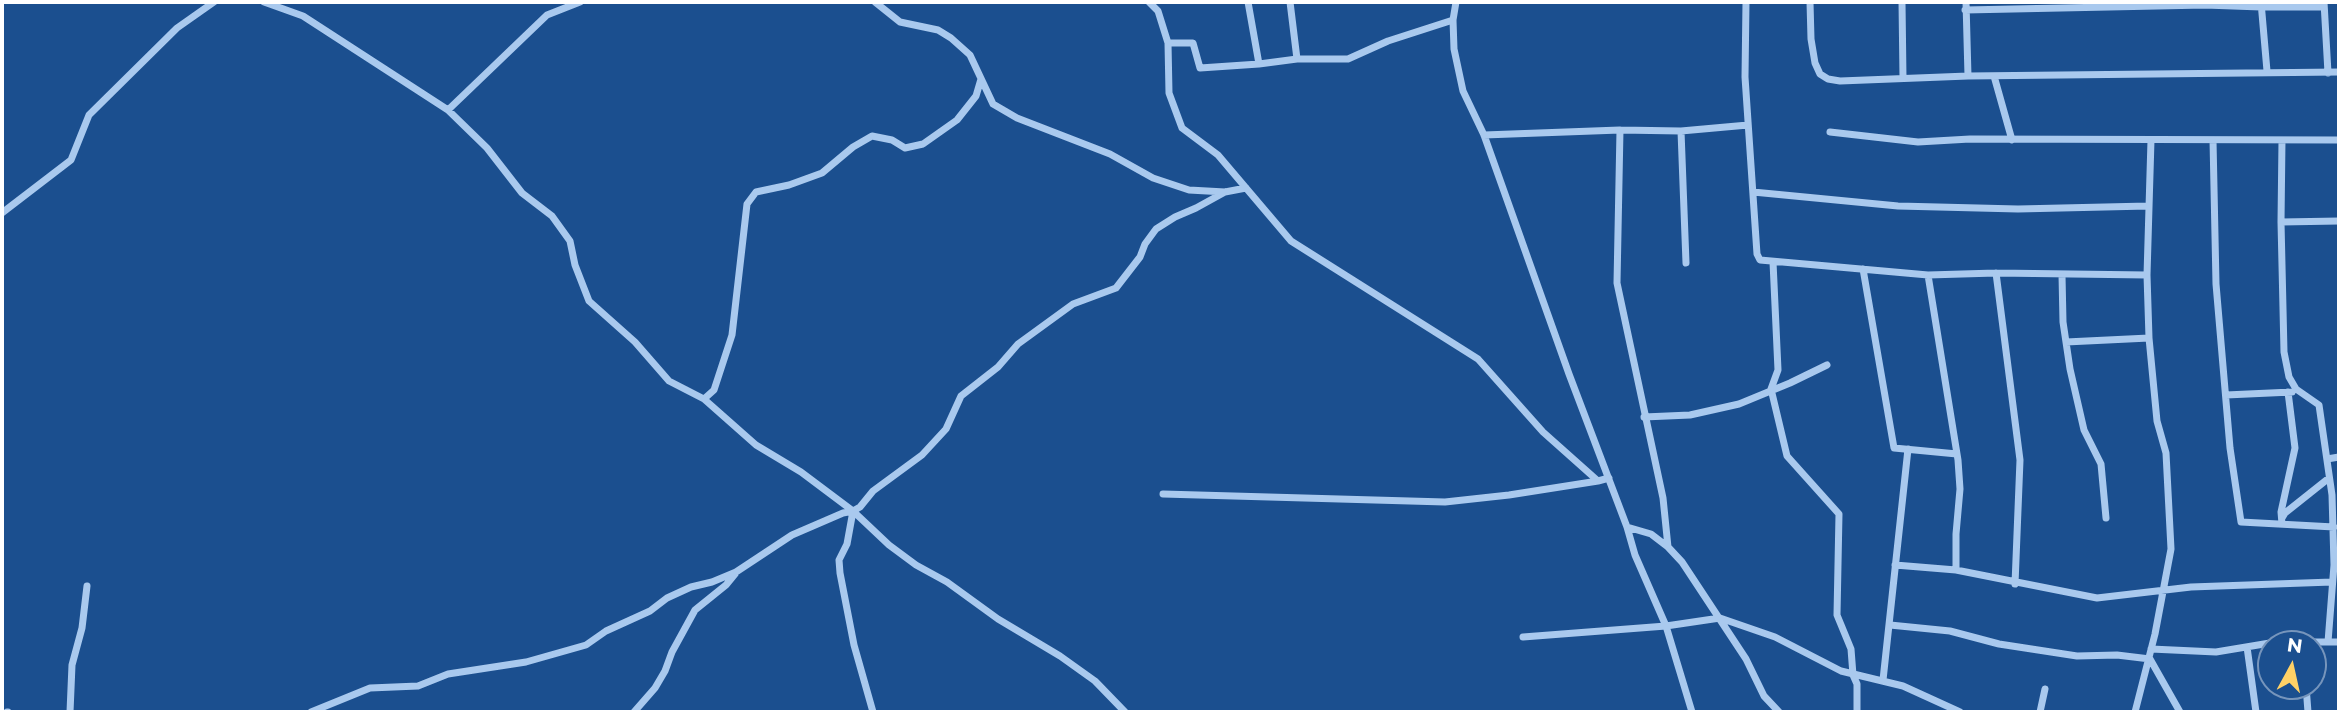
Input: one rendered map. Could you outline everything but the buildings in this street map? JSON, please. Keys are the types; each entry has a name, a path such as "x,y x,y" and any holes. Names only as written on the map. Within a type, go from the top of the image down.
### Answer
{"street":[{"path":"2,214 71,160 89,115 177,28 214,2"},
{"path":"264,2 303,16 449,110 487,148 522,193 552,216 570,241 575,265 589,301 635,342 669,381 704,399 756,445 801,472 853,511 889,545 916,565 947,582 998,619 1060,656 1086,675 1125,712"},
{"path":"449,110 547,15 579,2"},
{"path":"876,2 900,22 938,30 951,38 970,55 993,104 1017,118 1110,154 1153,178 1189,190 1225,192 1245,188"},
{"path":"1149,2 1158,10 1168,43 1169,93 1182,128 1218,155 1291,241 1478,359 1543,432 1598,481"},
{"path":"1248,2 1259,64"},
{"path":"1290,2 1297,59"},
{"path":"1456,2 1453,20 1454,49 1463,91 1484,135 1635,555 1665,626 1692,712"},
{"path":"1746,2 1745,77 1757,254 1760,260 1928,275 2147,275"},
{"path":"1810,2 1815,63 1821,74 1828,79 1840,81 1968,76 2339,72"},
{"path":"1902,2 1903,78"},
{"path":"1968,76 1965,6 2204,3 2324,4 2328,73"},
{"path":"2261,4 2267,71"},
{"path":"1168,43 1192,43 1200,68 1297,59 1348,59 1388,40 1453,20"},
{"path":"1994,76 2012,140"},
{"path":"704,399 714,390 732,335 747,204 756,192 789,185 822,173 853,147 872,136 892,140 905,148 923,144 957,120 976,96 981,79"},
{"path":"1484,135 1620,130 1681,131 1748,125"},
{"path":"1620,130 1617,283 1663,498 1668,547"},
{"path":"1681,131 1686,263"},
{"path":"1830,132 1919,142 2339,140"},
{"path":"2136,712 2165,590 2171,549 2166,453 2157,421 2149,338 2147,275 2151,140"},
{"path":"2213,140 2216,284 2231,448 2241,522 2281,521 2334,527"},
{"path":"2282,140 2284,352 2289,377 2296,389 2319,405 2334,527 2328,642 2339,642"},
{"path":"312,712 370,688 418,686 448,674 526,662 586,645 606,631 650,611 667,598 736,572 792,535 853,511 860,507 873,491 922,455 946,429 961,396 998,367 1018,344 1073,304 1116,288 1140,257 1145,244 1156,229 1225,192"},
{"path":"1753,192 1898,206 2018,209 2148,206"},
{"path":"2281,222 2339,221"},
{"path":"1773,262 1778,370 1771,391 1787,456 1839,514 1836,615 1851,649 1853,675 1857,684 1857,712"},
{"path":"1863,269 1894,448 1957,454"},
{"path":"1996,273 2020,460 2015,584"},
{"path":"1928,275 1957,454 1960,489 1956,570"},
{"path":"2062,275 2063,322 2070,369 2084,430 2101,464 2106,518"},
{"path":"2066,342 2149,338"},
{"path":"1644,417 1690,415 1739,404 1827,365"},
{"path":"2226,395 2288,392 2296,389"},
{"path":"2281,521 2295,448 2288,392"},
{"path":"1884,680 1908,449"},
{"path":"2327,460 2339,457"},
{"path":"1163,494 1445,502 1509,495 1609,478"},
{"path":"2281,521 2285,513 2329,478"},
{"path":"853,511 847,544 839,560 840,573 854,645 873,712"},
{"path":"1627,527 1651,534 1682,562 1746,659 1764,695 1779,712"},
{"path":"1895,565 1956,570 2015,584 2097,598 2267,583 2332,582"},
{"path":"634,712 666,671 672,652 695,610 726,585 736,572"},
{"path":"70,712 72,665 82,628 87,586"},
{"path":"1523,637 1665,626 1720,618 1775,637 1808,656 1853,675 1903,686 1960,712"},
{"path":"1890,625 1950,631 1998,643 2077,656 2117,655 2150,659"},
{"path":"2151,649 2216,652 2257,645"},
{"path":"2247,647 2256,712"},
{"path":"2150,659 2180,712"},
{"path":"2039,712 2045,689"}]}
